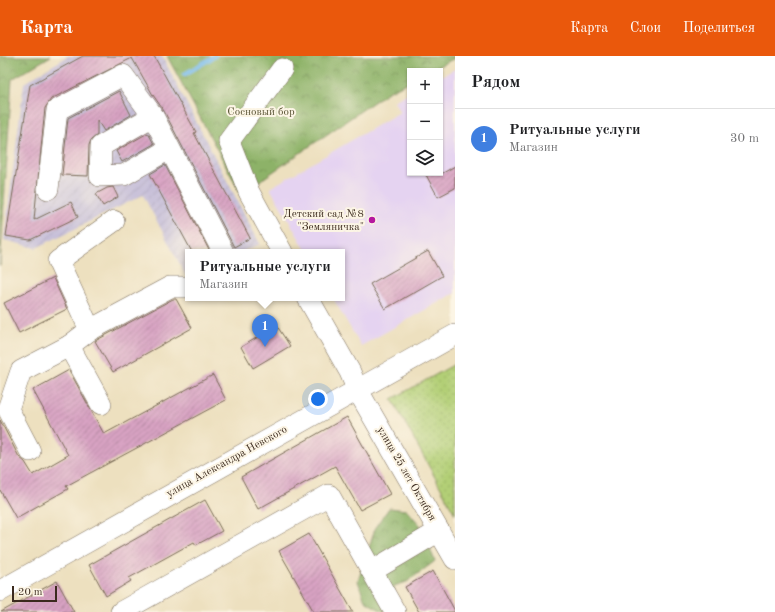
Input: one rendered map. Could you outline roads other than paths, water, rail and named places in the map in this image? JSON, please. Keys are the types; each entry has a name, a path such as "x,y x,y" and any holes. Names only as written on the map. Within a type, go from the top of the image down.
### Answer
{"street":[{"path":"280,249 249,192 229,141 282,69"},
{"path":"48,189 57,110 123,75 152,116 222,249"},
{"path":"152,116 101,146 100,176 124,175 169,149"},
{"path":"90,330 58,261 114,221"},
{"path":"30,451 4,411 21,371 69,346 90,330 170,287 185,287"},
{"name":"улица 25 лет Октября","path":"310,301 350,372 357,388 455,559"},
{"name":"улица Александра Невского","path":"0,591 357,388 455,335"},
{"path":"69,346 101,404"},
{"path":"120,612 329,495 395,612"},
{"path":"372,571 439,531"}],"waterway":[{"path":"185,74 215,56"}],"place":[{"name":"Детский сад №8 \"Земляничка\"","path":"372,220"},
{"name":"Ритуальные услуги","path":"265,347"}],"park label":[{"name":"Сосновый бор","path":"261,112"}]}
